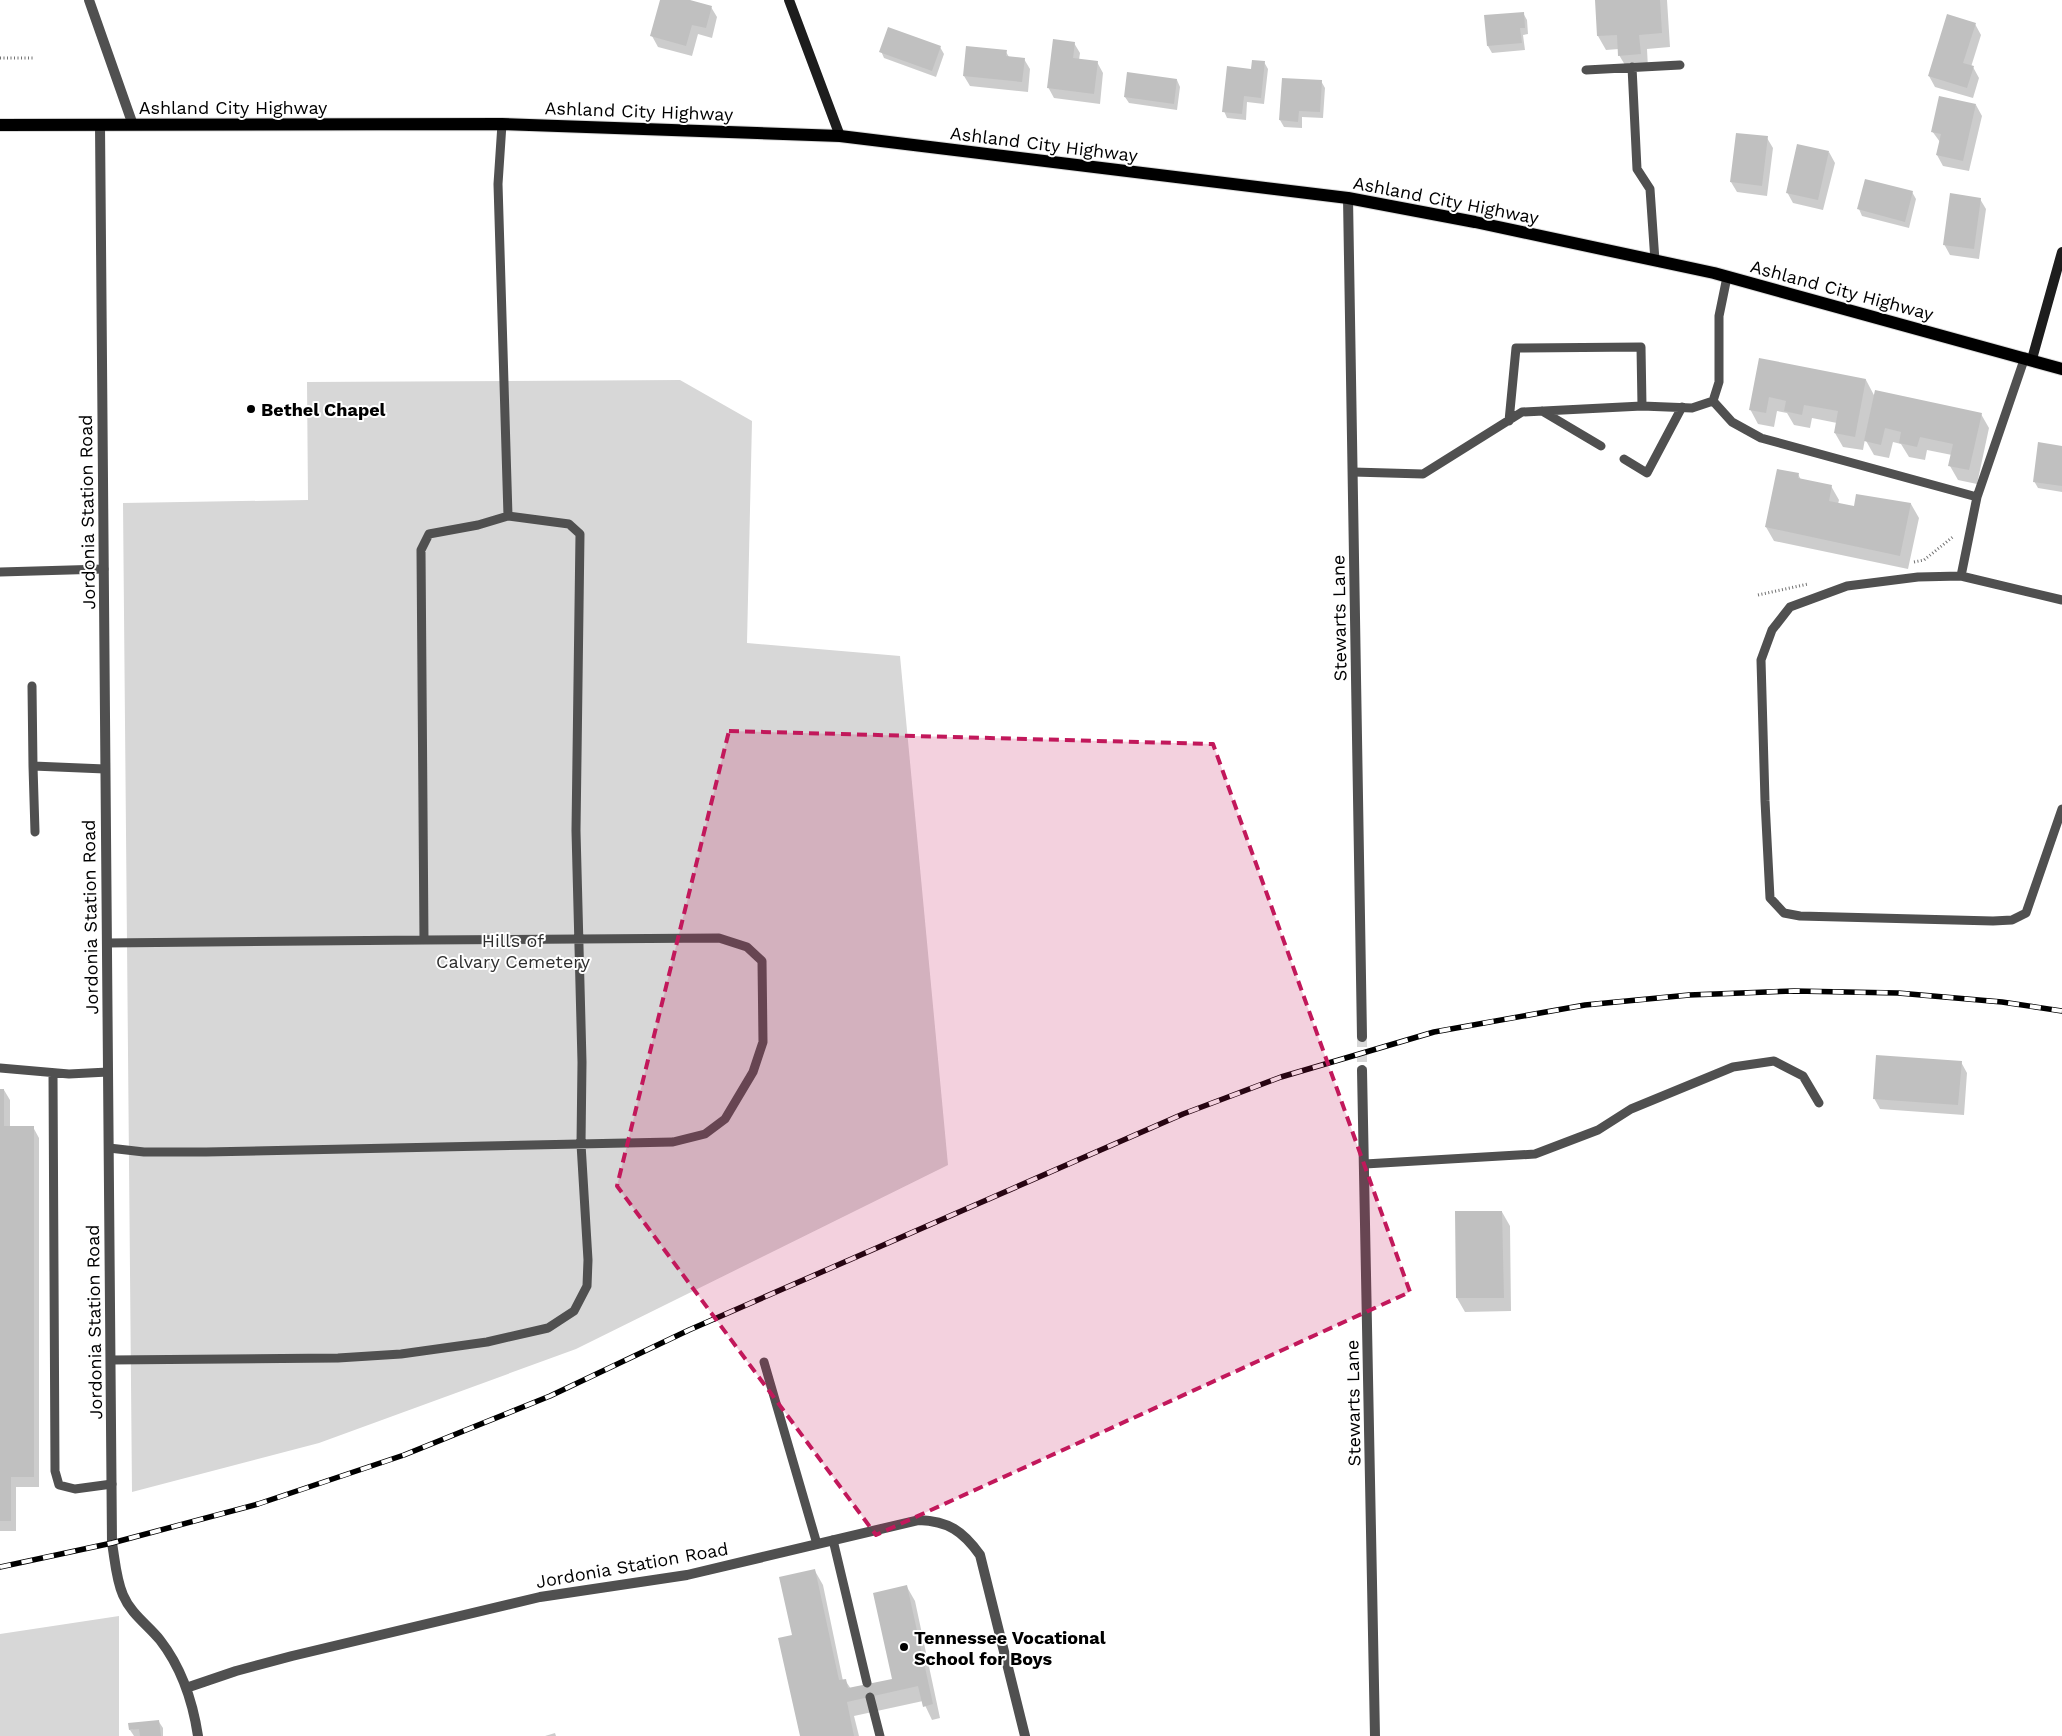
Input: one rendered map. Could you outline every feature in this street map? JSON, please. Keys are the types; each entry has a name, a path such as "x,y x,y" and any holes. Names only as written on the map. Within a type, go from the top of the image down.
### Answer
{"main road":[{"name":"Ashland City Highway","path":"0,125 502,124 840,136 1348,198 1510,229 1727,277 2062,368"}],"street":[{"path":"89,0 133,125"},
{"path":"789,0 840,136"},
{"name":"Jordonia Station Road","path":"100,125 112,1542 118,1582 123,1597 133,1612 171,1657 186,1688 198,1736"},
{"name":"Stewarts Lane","path":"1348,198 1362,1037"},
{"path":"2028,358 2062,252"},
{"name":"Stewarts Lane","path":"1362,1070 1375,1736"},
{"name":"Jordonia Station Road","path":"186,1688 236,1671 292,1656 540,1597 687,1576 919,1520 934,1521 951,1526 968,1539 980,1555 1024,1736"}],"lane":[{"path":"1586,70 1680,65"},
{"path":"1632,67 1637,169 1650,188 1655,261"},
{"path":"502,124 498,184 508,516"},
{"path":"1713,401 1719,382 1719,316 1727,277"},
{"path":"1509,421 1516,348 1641,347 1642,406"},
{"path":"1960,576 1977,497 2028,358"},
{"path":"1352,472 1422,474 1522,412 1642,406 1692,408 1713,401"},
{"path":"1713,401 1732,422 1761,438 1977,497"},
{"path":"1624,459 1647,473 1682,407"},
{"path":"1541,411 1601,446"},
{"path":"111,1360 338,1358 401,1354 487,1342 548,1328 574,1311 587,1286 588,1260 581,1144 582,1062 576,832 580,534 569,524 508,516 478,526 429,534 421,550 424,940"},
{"path":"0,572 104,569"},
{"path":"2062,600 1960,576 1918,577 1847,586 1790,607 1772,630 1761,660 1770,898 1784,913 1800,916 2012,920 2026,913 2062,809"},
{"path":"32,686 35,832"},
{"path":"33,766 105,769"},
{"path":"107,943 719,938 747,947 762,961 763,1024 763,1042 753,1072 725,1119 705,1134 673,1142 206,1152 144,1152 109,1148"},
{"path":"1365,1164 1535,1154 1598,1130 1631,1109 1733,1066 1774,1061 1803,1076 1819,1103"},
{"path":"0,1068 53,1073 108,1072"},
{"path":"53,1073 55,1471 59,1485 75,1489 112,1484"},
{"path":"764,1362 817,1544"},
{"path":"833,1540 867,1683"},
{"path":"870,1697 880,1736"}],"path":[{"path":"0,58 34,58"},
{"path":"1904,564 1924,560 1958,533"},
{"path":"1758,594 1817,582"}],"highlighted area":[{"path":"729,731 1213,744 1410,1292 876,1535 617,1186"}],"green space":[{"name":"Hills of Calvary Cemetery","path":"680,380 752,421 747,643 900,656 948,1165 576,1349 319,1443 132,1492 123,503 308,500 307,382"},
{"path":"119,1616 119,1736 0,1736 0,1634"}],"building":[{"path":"660,0 690,0 712,6 706,28 692,25 686,46 650,36"},
{"path":"1595,0 1660,0 1662,33 1639,35 1641,54 1618,56 1617,35 1597,36"},
{"path":"1524,12 1525,28 1520,28 1522,43 1487,46 1484,15"},
{"path":"1947,14 1976,23 1963,63 1974,66 1967,88 1928,76"},
{"path":"888,27 941,46 932,71 879,52"},
{"path":"1053,39 1075,42 1073,58 1098,61 1094,94 1047,88"},
{"path":"966,46 1007,50 1006,56 1025,58 1022,82 963,76"},
{"path":"1252,60 1265,61 1261,98 1244,96 1242,114 1222,112 1227,66 1251,69"},
{"path":"1127,72 1177,79 1174,104 1124,97"},
{"path":"1282,78 1322,80 1320,112 1299,111 1298,122 1279,120"},
{"path":"1939,96 1976,104 1963,161 1936,155 1941,134 1931,132"},
{"path":"1736,133 1768,136 1762,186 1730,182"},
{"path":"1797,144 1829,151 1818,200 1786,193"},
{"path":"1865,179 1913,191 1905,222 1857,209"},
{"path":"1950,193 1981,198 1974,249 1943,245"},
{"path":"1759,358 1866,379 1855,437 1834,433 1838,411 1804,405 1802,415 1784,411 1786,401 1769,397 1766,413 1749,410"},
{"path":"1875,390 1982,413 1969,470 1948,466 1953,444 1920,437 1917,447 1899,443 1901,432 1885,428 1881,445 1864,441"},
{"path":"2038,442 2062,446 2062,486 2033,482"},
{"path":"1777,469 1799,473 1798,478 1832,485 1829,501 1854,506 1856,494 1911,503 1900,556 1765,527"},
{"path":"1876,1055 1962,1061 1958,1105 1873,1099"},
{"path":"0,1089 4,1089 4,1126 34,1126 34,1477 11,1477 11,1521 0,1521"},
{"path":"1455,1211 1502,1211 1504,1298 1456,1298"},
{"path":"815,1569 839,1680 846,1679 848,1688 892,1679 873,1593 907,1585 933,1704 923,1707 918,1686 847,1702 854,1736 800,1736 778,1638 792,1635 779,1577"},
{"path":"159,1720 161,1736 140,1736 139,1729 129,1730 128,1723"}],"tunnel":[{"path":"1362,1037 1362,1070"}],"railway":[{"path":"0,1567 112,1543 258,1504 404,1455 550,1396 689,1330 1183,1114 1281,1077 1434,1032 1585,1005 1689,995 1794,991 1898,993 2002,1002 2062,1011"}],"place":[{"name":"Bethel Chapel","path":"251,409"},
{"name":"Tennessee Vocational School for Boys","path":"904,1647"}]}
